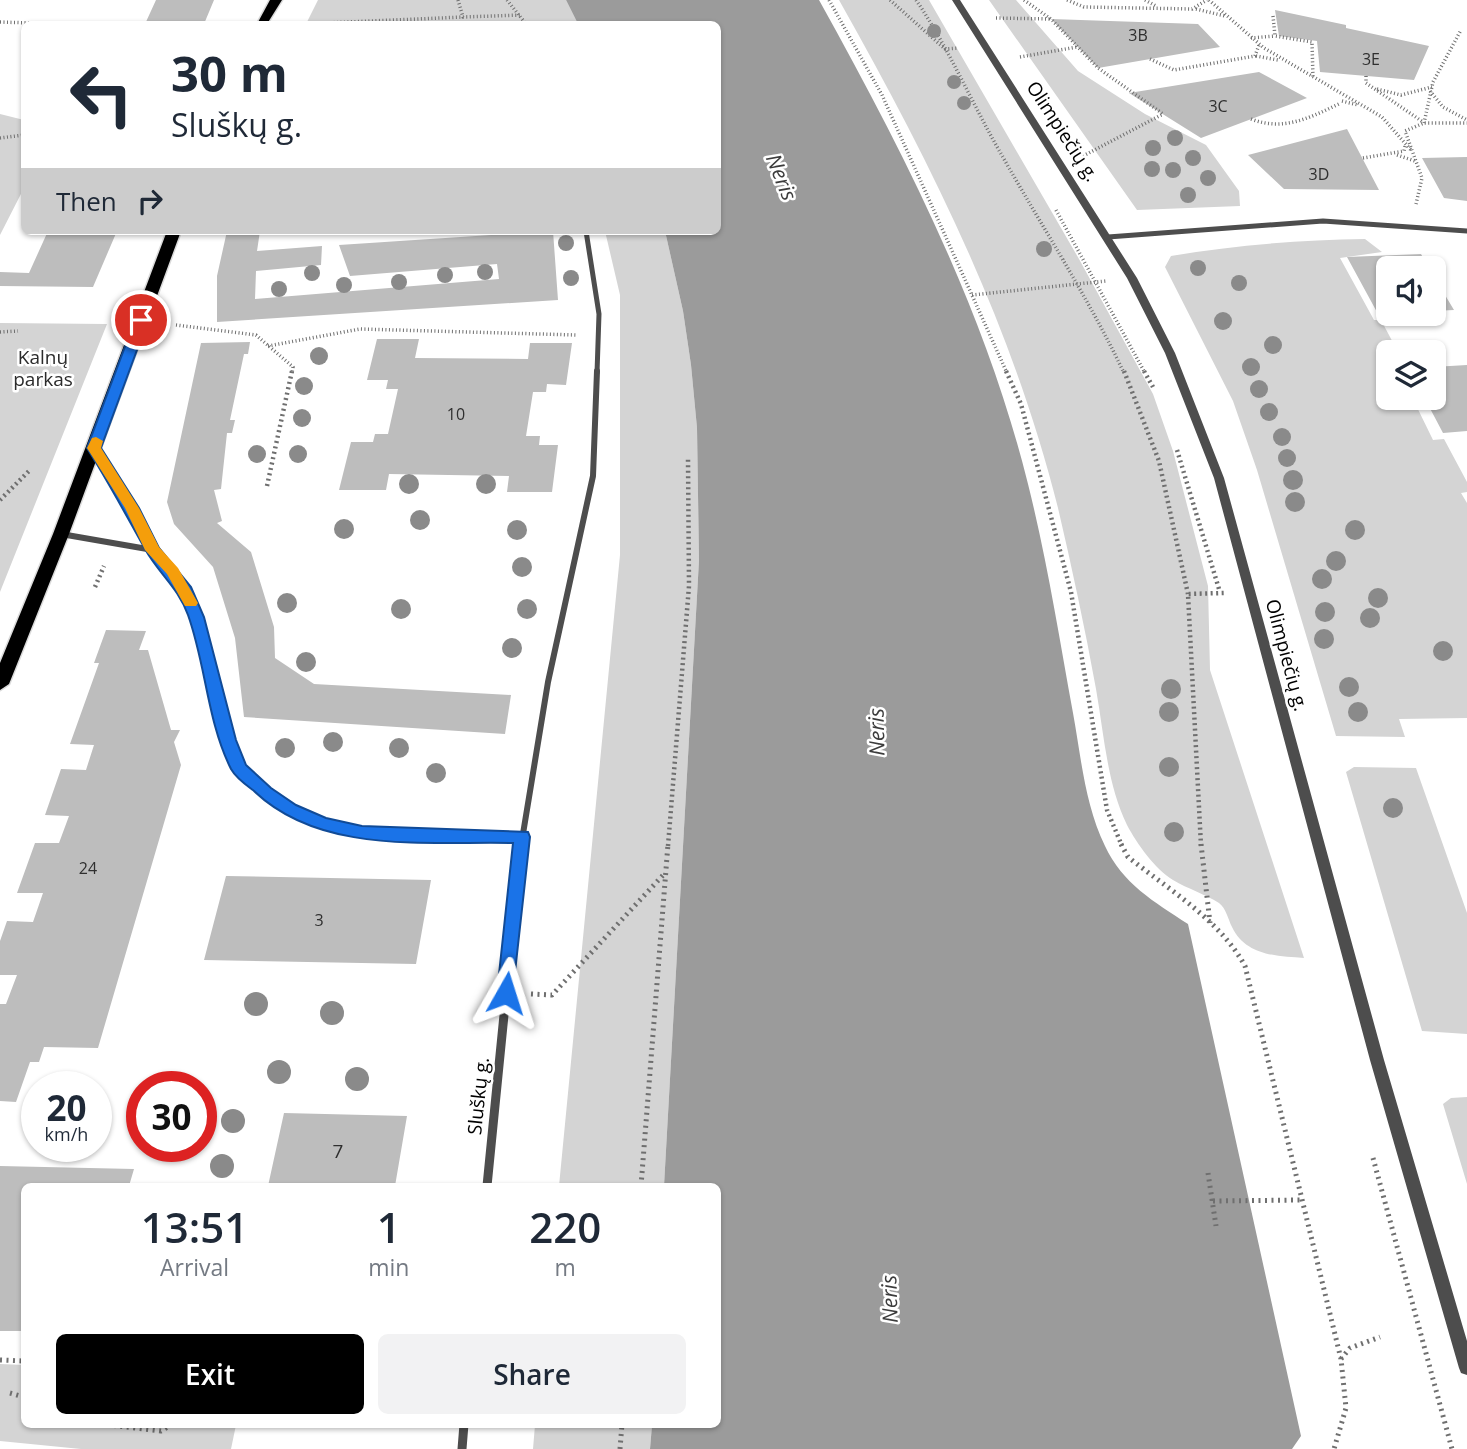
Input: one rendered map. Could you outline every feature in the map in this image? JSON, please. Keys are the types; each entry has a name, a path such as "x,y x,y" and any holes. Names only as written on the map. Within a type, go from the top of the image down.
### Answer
{"main road":[{"path":"264,21 276,0"},
{"path":"0,684 61,534 173,235"}],"street":[{"name":"Olimpiečių g.","path":"956,0 1108,237 1170,352 1219,478 1377,1060 1467,1368"},
{"path":"1108,237 1323,221 1467,232"},
{"name":"Sluškų g.","path":"487,1183 522,837 548,682 593,476 599,314 587,235"},
{"path":"94,448 132,508 153,550 184,587 196,617 228,740 240,769 265,792 290,810 322,823 362,833 522,837"},
{"path":"61,534 153,550"},
{"path":"462,1449 464,1428"}],"path":[{"path":"458,0 463,17"},
{"path":"507,0 524,21"},
{"path":"829,0 882,95 1021,404 1071,592 1107,810 1115,834 1128,856 1210,924 1238,953 1245,966 1341,1359 1346,1408 1334,1449"},
{"path":"890,0 945,49 963,47 956,35"},
{"path":"916,0 936,28 1002,157 1077,283 1145,419 1174,520 1188,594 1200,838 1210,924"},
{"path":"1024,0 1051,19 1098,68 1163,114 1064,167"},
{"path":"1067,0 1076,6 1192,9 1226,17"},
{"path":"1192,9 1208,0 1250,38 1283,61 1393,127 1405,146 1411,150"},
{"path":"1137,8 1145,1 1164,8"},
{"path":"371,21 521,15"},
{"path":"1273,16 1275,36"},
{"path":"967,17 1051,19"},
{"path":"0,22 21,23"},
{"path":"1424,123 1431,89 1461,30"},
{"path":"1250,38 1275,36 1312,42 1315,71 1313,78"},
{"path":"1255,56 1259,51 1259,44"},
{"path":"995,62 1077,47"},
{"path":"1150,59 1162,67 1174,69 1255,56 1283,61"},
{"path":"1366,76 1370,86 1424,123"},
{"path":"1370,86 1401,95 1431,89"},
{"path":"1431,89 1443,107 1467,121"},
{"path":"1337,92 1342,98 1341,103"},
{"path":"1251,119 1265,126 1287,126 1341,103 1362,106"},
{"path":"1411,212 1423,190 1405,131 1424,123 1467,121"},
{"path":"0,138 21,135"},
{"path":"1363,158 1396,155 1404,151 1405,146"},
{"path":"1396,155 1416,161"},
{"path":"1050,199 1154,388"},
{"path":"972,295 1077,283"},
{"path":"176,325 256,335 293,367 267,486"},
{"path":"268,346 360,330 598,335"},
{"path":"0,332 18,331"},
{"path":"1177,449 1220,594 1188,594"},
{"path":"641,1183 688,586 688,459"},
{"path":"0,500 30,470"},
{"path":"506,993 552,995 666,872"},
{"path":"1372,1155 1452,1449"},
{"path":"1208,1173 1216,1226"},
{"path":"1213,1201 1300,1200"},
{"path":"1341,1359 1350,1348 1380,1337"},
{"path":"0,1360 21,1361"},
{"path":"10,1393 21,1396"},
{"path":"135,1428 161,1431 166,1428"},
{"path":"620,1449 622,1428"}],"green space":[{"path":"318,0 566,0 576,21 308,21"},
{"path":"839,0 929,0 1079,259 1153,394 1173,451 1208,586 1210,670 1304,958 1263,953 1245,944 1238,937 1221,905 1166,875 1147,856 1127,825 1111,776 1087,643 1058,508 1017,374 993,310 937,184"},
{"path":"989,0 1016,0 1078,71 1145,114 1206,145 1239,191 1240,206 1137,210"},
{"path":"0,114 21,119 21,194 0,235"},
{"path":"606,235 666,235 683,311 691,365 697,428 699,560 664,1183 559,1183 620,555 620,295"},
{"path":"1365,239 1382,252 1340,258 1376,320 1376,326 1384,326 1392,340 1376,340 1376,410 1418,410 1433,440 1444,439 1467,482 1467,492 1461,493 1467,503 1467,718 1399,719 1405,737 1336,736 1257,470 1233,401 1165,267 1171,256 1316,241"},
{"name":"Kalnų parkas","path":"0,323 107,324 0,592"},
{"path":"1354,767 1416,768 1467,913 1467,1034 1422,1031 1346,772"},
{"path":"1467,1097 1467,1184 1443,1104 1451,1098"},
{"path":"0,1364 21,1365 21,1428 235,1428 231,1449 81,1449 0,1441"},
{"path":"535,1428 652,1428 650,1449 533,1449"}],"water":[{"name":"Neris","path":"566,0 819,0 912,176 966,296 1010,420 1041,541 1084,781 1098,830 1120,871 1140,891 1188,924 1301,1436 1292,1449 650,1449 652,1428 721,1428 721,1183 664,1183 699,560 697,428 691,365 683,311 666,235 721,235 721,21 576,21"}],"building":[{"path":"156,0 214,0 205,21 146,21"},
{"path":"1275,10 1429,46 1414,80 1320,72 1317,41 1279,36"},
{"path":"1051,19 1198,24 1220,47 1098,68"},
{"path":"1259,72 1307,98 1201,138 1129,93"},
{"path":"1347,129 1379,190 1284,189 1248,155"},
{"path":"1467,157 1467,201 1444,198 1422,158"},
{"path":"46,235 115,235 93,287 0,286 0,272 29,273"},
{"path":"226,235 259,235 257,251 322,246 321,265 256,271 255,299 499,279 497,264 350,276 339,245 492,235 553,235 558,300 217,322 217,276"},
{"path":"1421,254 1422,256 1376,256 1376,310 1347,257"},
{"path":"1446,297 1454,310 1446,310"},
{"path":"377,339 419,339 415,358 528,359 530,343 572,343 566,385 547,384 546,392 533,392 526,436 540,436 539,445 558,445 552,492 507,492 509,476 389,474 386,490 339,490 351,442 373,442 375,434 388,434 398,389 386,389 388,380 367,380"},
{"path":"250,342 248,354 244,354 230,420 235,420 232,433 227,433 221,489 214,490 222,521 217,523 251,552 274,627 275,658 314,684 511,695 505,734 244,717 235,638 213,567 174,524 167,502 201,343"},
{"path":"1467,365 1467,431 1443,433 1431,410 1446,410 1446,366"},
{"path":"106,630 146,631 139,650 148,650 171,730 180,730 174,742 181,765 98,1048 44,1047 39,1062 30,1062 27,1071 21,1071 21,1088 16,1102 0,1101 0,1004 6,1004 17,975 0,975 0,941 7,921 33,922 43,893 17,893 35,843 59,843 69,816 45,815 61,769 86,770 94,745 70,744 99,663 94,663"},
{"path":"226,876 431,880 416,964 204,960"},
{"path":"284,1113 407,1116 396,1183 269,1183"},
{"path":"0,1166 134,1169 130,1183 21,1183 21,1331 0,1331"}],"slow traffic":[{"path":"96,441 94,448 132,508 153,550 173,571 191,603"}],"route":[{"path":"141,320 94,448 132,508 153,550 184,587 196,617 228,740 240,769 290,810 322,823 362,833 522,837 506,993"}]}
